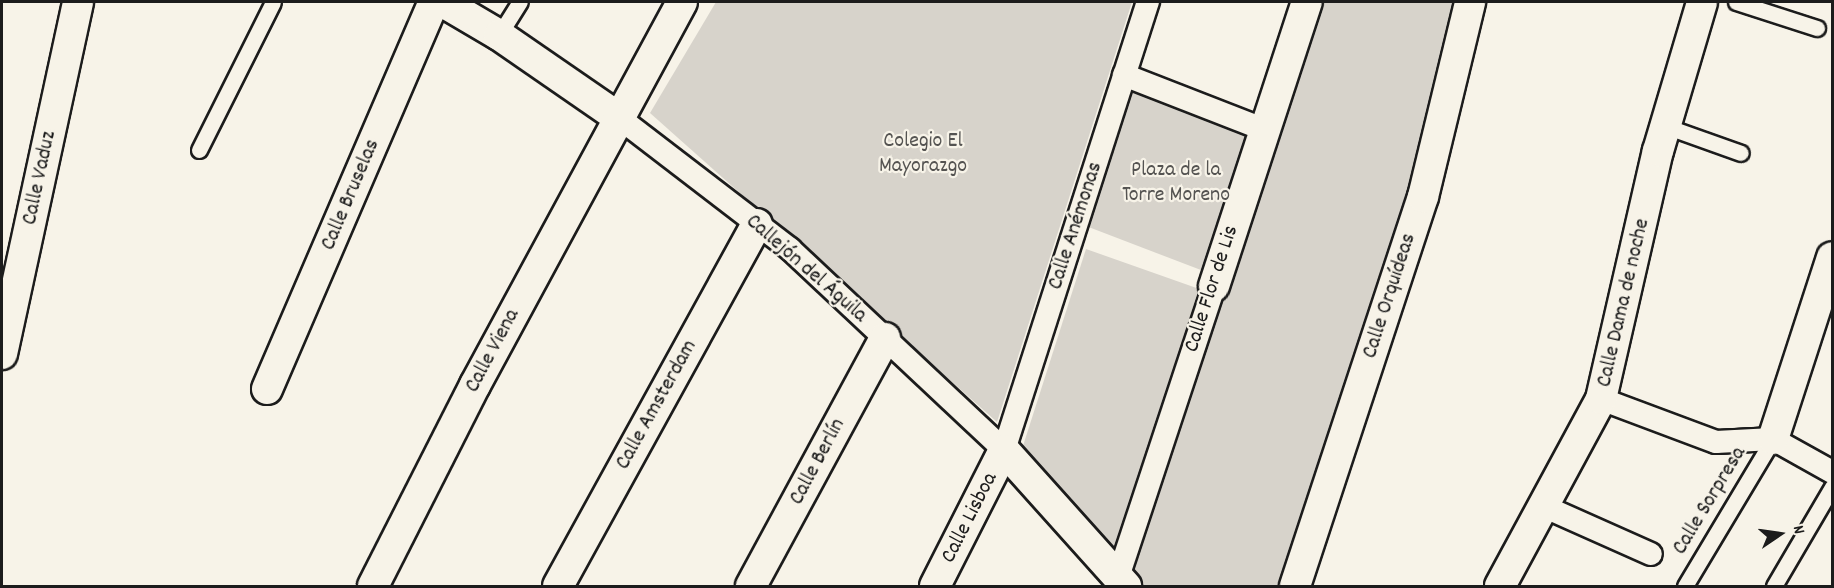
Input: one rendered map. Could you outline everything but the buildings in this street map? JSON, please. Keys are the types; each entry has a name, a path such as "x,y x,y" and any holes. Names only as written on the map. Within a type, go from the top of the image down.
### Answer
{"street":[{"name":"Calle Vaduz","path":"2,354 78,2"},
{"name":"Calle Bruselas","path":"267,389 434,2"},
{"name":"Callejón del Águila","path":"443,2 499,35 618,117 789,249 1004,450 1119,583"},
{"name":"Calle Viena","path":"373,586 618,117 682,2"},
{"name":"Calle Anémonas","path":"1004,450 1148,2"},
{"name":"Calle Flor de Lis","path":"1119,583 1307,2"},
{"name":"Calle Orquídeas","path":"1295,586 1423,197 1470,2"},
{"name":"Calle Dama de noche","path":"1500,586 1601,399 1658,151 1668,127 1702,2"},
{"path":"1124,75 1264,130"},
{"name":"Calle Amsterdam","path":"558,586 757,224"},
{"path":"1773,439 1833,257"},
{"name":"Calle Berlín","path":"751,586 885,338"},
{"path":"1601,399 1716,442 1773,439 1833,472"},
{"name":"Calle Lisboa","path":"935,586 1004,450"},
{"path":"1544,506 1650,554"}],"lane":[{"path":"199,150 273,2"},
{"path":"499,35 520,2"},
{"path":"1736,2 1817,28"},
{"path":"1668,127 1741,153"},
{"name":"Calle Sorpresa","path":"1684,586 1773,439"},
{"path":"1774,586 1833,487"}],"green space":[{"name":"Colegio El Mayorazgo","path":"716,2 1132,2 997,422 650,113"},
{"path":"1321,2 1458,2 1392,259 1283,586 1139,586 1129,576"},
{"name":"Plaza de la Torre Moreno","path":"1131,89 1262,139 1210,274 1079,223"},
{"path":"1086,249 1205,291 1116,559 1022,449"}]}
